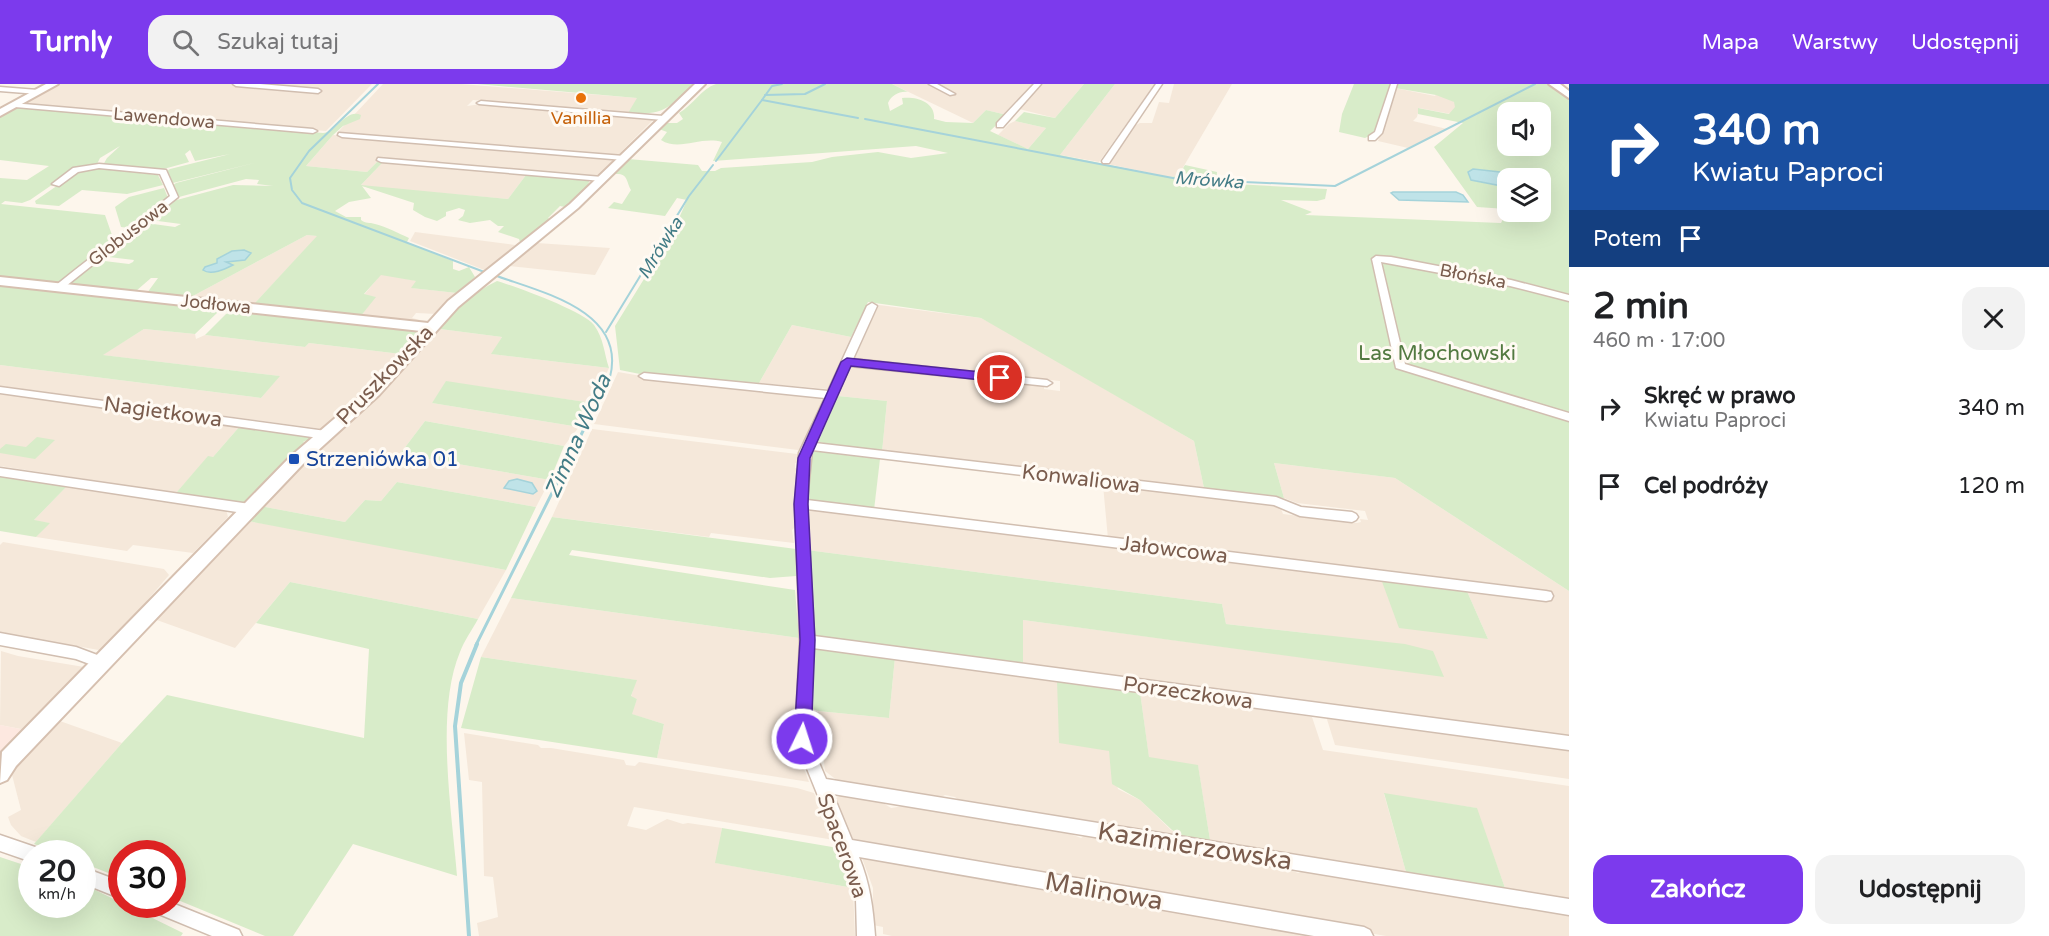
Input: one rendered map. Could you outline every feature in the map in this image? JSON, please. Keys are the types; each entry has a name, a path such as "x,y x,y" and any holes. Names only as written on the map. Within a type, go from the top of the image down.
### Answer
{"street":[{"path":"0,113 53,84"},
{"path":"236,84 318,91"},
{"name":"Pruszkowska","path":"3,765 250,509 374,392 453,304 559,219 700,84"},
{"path":"932,84 952,94"},
{"path":"940,88 950,84"},
{"path":"1000,125 1038,84"},
{"path":"1106,161 1159,84"},
{"path":"1372,138 1378,133 1394,84"},
{"path":"1554,84 1569,95"},
{"path":"0,89 38,92"},
{"path":"481,103 663,118"},
{"name":"Lawendowa","path":"15,105 313,131"},
{"path":"342,135 624,158"},
{"path":"381,160 602,179"},
{"name":"Globusowa","path":"56,184 76,170 99,165 163,172 174,197 58,288"},
{"name":"Błońska","path":"1569,298 1511,283 1376,259 1400,366 1569,417"},
{"name":"Jodłowa","path":"0,282 432,328"},
{"name":"Spacerowa","path":"866,936 864,899 858,875 844,847 802,739 807,640 801,504 804,458 830,395 872,306"},
{"path":"847,362 1047,383"},
{"path":"644,376 830,395"},
{"name":"Nagietkowa","path":"0,390 326,435"},
{"name":"Konwaliowa","path":"809,446 1276,501 1300,511 1352,517"},
{"path":"0,472 250,509"},
{"name":"Jałowcowa","path":"801,504 1546,596"},
{"path":"0,639 76,653 103,663"},
{"name":"Porzeczkowa","path":"807,640 1569,743"},
{"name":"Kazimierzowska","path":"820,785 1569,907"},
{"path":"0,843 18,849"},
{"name":"Malinowa","path":"844,847 1364,936"},
{"path":"186,917 233,936"}],"shaded area":[{"path":"57,84 372,84 326,131 20,105"},
{"path":"383,84 461,84 638,98 628,113 473,100 467,106 481,104 654,119 618,155 337,133"},
{"path":"892,84 1035,84 1007,115 986,110 973,123"},
{"path":"1042,84 1084,84 1055,118 1019,109"},
{"path":"1115,84 1155,84 1099,162 1060,155"},
{"path":"1174,84 1232,84 1178,176 1169,177 1107,164 1134,126 1140,123 1152,123 1159,102 1169,103"},
{"path":"1395,88 1435,96 1439,89 1472,118 1419,108 1417,117 1413,121 1447,129 1408,148 1378,141"},
{"path":"1015,121 1046,128 1028,149 998,135"},
{"path":"333,135 612,157 614,159 595,177 381,158 367,172 306,166"},
{"path":"383,162 526,175 508,199 360,186"},
{"path":"415,232 515,245 487,271 410,241"},
{"path":"307,235 318,236 254,304 191,297"},
{"path":"537,243 610,248 595,275 509,266"},
{"path":"381,274 417,281 412,288 457,293 437,314 416,313 412,318 420,320 419,323 360,317 375,297 364,295"},
{"path":"879,305 981,318 1000,328 1194,441 1204,488 882,452 887,401 838,396 850,369 856,366 1044,386 1044,389 1060,391 1060,381 857,360 855,357"},
{"path":"792,325 851,337 827,389 759,383"},
{"path":"144,329 195,334 196,339 205,335 305,347 309,343 401,354 376,381 323,429 0,386 0,365 261,398 279,376 102,355"},
{"path":"440,329 502,337 492,354 609,368 592,403 447,382 432,403 579,427 564,446 425,421 400,454 550,480 536,507 397,482 381,501 365,500 345,522 260,506 370,403"},
{"path":"618,372 682,383 819,397 823,402 811,423 813,426 804,448 798,450 594,424"},
{"path":"0,393 240,426 213,457 208,457 176,493 0,466"},
{"path":"592,429 797,454 800,457 799,462 795,463 795,468 799,469 792,530 794,543 711,533 709,537 552,517"},
{"path":"1274,463 1395,478 1569,591 1569,735 1565,737 1378,711 1364,707 1361,709 1312,702 1308,704 1268,698 1262,694 1247,692 1246,695 1023,664 1023,620 1443,676 1315,634 1226,624 1222,604 807,550 809,529 806,529 806,513 814,509 948,525 950,528 957,529 959,526 1028,535 1032,539 1040,540 1043,537 1092,545 1113,545 1122,549 1125,547 1216,559 1228,563 1230,560 1381,579 1488,639 1466,589 1552,599 1548,593 1108,539 1103,485 1280,506 1283,514 1357,523 1361,522 1360,519 1368,520 1365,511 1297,503 1284,498"},
{"path":"68,485 226,509 228,517 193,553 133,545 127,551 36,537 49,523 33,521"},
{"path":"248,521 506,570 478,619 290,582 235,648 154,619"},
{"path":"3,542 164,569 169,575 104,651 0,632 0,545"},
{"path":"511,598 799,638 798,714 793,715 791,722 796,724 793,753 799,755 809,782 657,758 664,724 631,714 637,699 631,697 636,680 481,657"},
{"path":"1,651 84,667 26,730 0,725"},
{"path":"895,657 1057,680 1109,751 1118,789 1140,800 1171,830 1184,836 960,801 955,797 945,795 939,798 838,781 825,771 818,711 889,718"},
{"path":"1140,692 1312,717 1323,750 1569,786 1569,898 1505,888 1476,808 1384,794 1406,872 1210,840 1198,766 1149,758"},
{"path":"1325,713 1569,748 1569,779 1335,745"},
{"path":"57,720 122,743 38,840 21,836 11,825 8,817 21,810 11,771"},
{"path":"0,725 26,730 0,753"},
{"path":"464,733 538,745 541,748 624,760 626,765 635,766 639,762 797,788 814,793 834,840 634,807 627,826 646,830 667,819 683,824 722,828 716,863 853,888 855,936 479,936 477,923 498,917 493,877 484,876 482,782 469,780"},
{"path":"840,796 883,803 891,808 904,806 1065,832 1081,838 1086,835 1242,864 1248,862 1284,868 1298,873 1303,871 1569,915 1569,936 1386,936 851,841 844,826 846,824 843,816 840,817 834,799"},
{"path":"872,855 1346,936 892,936 883,934 883,927 873,925 873,888 862,858"}],"green space":[{"path":"477,84 695,84 666,108 641,114 628,113 637,98"},
{"name":"Las Młochowski","path":"716,84 892,84 908,92 896,94 892,98 888,103 890,111 903,104 902,98 907,98 924,101 932,108 934,119 946,122 973,123 986,110 1007,115 990,131 1028,149 1046,128 1015,121 1024,112 1055,118 1084,84 1115,84 1060,155 1169,177 1178,176 1185,165 1217,172 1216,183 1327,189 1325,199 1317,201 1281,200 1312,212 1305,215 1501,223 1551,222 1551,168 1497,168 1497,208 1477,207 1434,147 1463,123 1418,114 1418,108 1449,114 1455,107 1454,102 1436,95 1395,88 1396,84 1547,84 1569,100 1569,591 1395,478 1274,463 1284,498 1204,488 1194,441 981,318 868,302 851,337 792,325 759,383 645,375 620,370 615,326 652,266 665,250 687,200 677,198 665,216 608,208 614,202 622,204 631,190 624,176 615,174 628,159 698,165 702,171 715,171 721,168 812,162 832,157 878,152 911,158 948,153 916,146 713,161 722,142 706,141 675,145 661,140 667,132 659,129 664,123 677,123 683,119 679,113 701,93"},
{"path":"1354,84 1393,84 1382,107 1376,133 1365,138 1339,132 1342,114"},
{"path":"18,107 323,133 333,129 346,117 356,114 361,115 360,119 343,126 306,166 367,172 377,162 383,162 361,185 508,199 526,175 589,181 588,188 565,207 560,206 548,218 551,220 520,242 519,239 498,232 504,226 498,226 490,220 470,223 458,220 463,216 465,210 459,208 446,212 446,216 437,221 413,210 414,203 362,186 371,198 349,202 335,211 346,217 361,217 364,222 373,223 409,238 407,242 453,261 453,269 459,271 469,267 475,277 457,293 411,288 416,281 381,275 364,294 376,297 360,317 254,304 317,236 307,235 191,297 147,293 158,278 151,278 136,291 72,284 71,280 96,260 129,264 133,262 134,260 100,256 146,223 175,227 181,224 150,220 173,201 233,185 273,186 257,184 259,180 246,179 179,197 173,185 176,183 258,162 173,183 167,171 170,169 230,154 195,161 190,150 185,154 189,162 160,170 103,165 120,146 100,158 97,164 75,169 30,200 22,203 5,201 1,204 105,215 113,238 58,283 0,277 0,178 27,180 49,166 0,160 0,117"},
{"path":"92,168 158,175 163,185 127,194 82,190 59,206 36,204 35,201 74,174"},
{"path":"164,188 168,198 129,228 121,227 115,207 129,197"},
{"path":"497,281 549,300 587,319 594,325 600,336 609,368 491,354 502,337 440,329 480,290"},
{"path":"0,286 215,310 217,313 195,334 144,329 103,355 280,376 261,398 0,365"},
{"path":"233,312 421,332 401,354 309,343 305,347 205,335 226,314"},
{"path":"446,381 592,403 579,427 432,403"},
{"path":"838,396 887,401 882,452 818,442"},
{"path":"425,421 564,446 550,480 400,454"},
{"path":"240,426 315,436 303,442 307,444 246,503 176,493 208,456 213,457"},
{"path":"37,437 55,440 35,459 0,453 0,449 6,444 26,447"},
{"path":"812,451 880,459 874,510 807,501"},
{"path":"0,475 68,485 34,520 50,523 36,537 0,531"},
{"path":"397,482 536,507 506,570 248,521 260,506 345,522 365,500 381,501"},
{"path":"552,517 796,549 796,576 770,578 572,550 569,555 795,590 799,638 511,598"},
{"path":"807,550 1222,604 1226,624 1405,644 1433,651 1444,677 1023,620 1023,665 815,637 810,634"},
{"path":"1381,579 1466,589 1488,639 1399,628"},
{"path":"290,582 478,619 460,652 452,676 448,703 447,762 457,876 353,844 293,936 265,936 186,903 186,840 108,840 108,873 96,868 96,840 37,840 167,695 364,738 369,649 256,623"},
{"path":"819,647 895,657 889,718 818,711 810,708 812,651"},
{"path":"481,657 637,680 631,696 637,699 632,714 664,724 657,758 461,728"},
{"path":"1057,680 1140,692 1149,757 1198,765 1210,840 1184,836 1172,830 1140,800 1112,784 1109,751 1059,743"},
{"path":"1384,793 1477,808 1505,888 1406,872"},
{"path":"722,828 838,848 853,888 715,863"},
{"path":"0,857 18,863 18,918 96,918 96,890 108,896 108,918 152,918 183,933 181,936 0,936"}],"water":[{"path":"1473,169 1497,172 1497,185 1471,180 1468,172"},
{"path":"1456,192 1463,195 1468,202 1399,200 1391,193"},
{"path":"244,250 251,253 245,260 226,262 233,265 218,271 203,270 217,263 217,259 232,251"},
{"path":"517,479 532,483 537,491 533,494 504,488 509,481"}],"waterway":[{"name":"Zimna Woda","path":"378,84 309,151 290,178 292,190 302,203 487,273"},
{"path":"766,95 772,86 782,84"},
{"path":"766,95 805,94 825,84"},
{"name":"Mrówka","path":"865,119 1178,179 1335,186 1535,84"},
{"name":"Mrówka","path":"762,100 766,95"},
{"name":"Mrówka","path":"716,161 762,100"},
{"name":"Mrówka","path":"762,100 858,118"},
{"name":"Mrówka","path":"606,332 689,196 713,165"},
{"name":"Zimna Woda","path":"494,275 576,307 593,320 606,335 612,354 610,377 591,414"},
{"name":"Zimna Woda","path":"476,645 592,413"},
{"name":"Zimna Woda","path":"469,936 455,726 461,683 477,644"}],"place":[{"name":"Vanillia","path":"581,98"},
{"name":"Strzeniówka 01","path":"294,459"}],"route":[{"path":"802,739 807,640 801,504 804,458 830,395 847,362 1000,378"}]}
